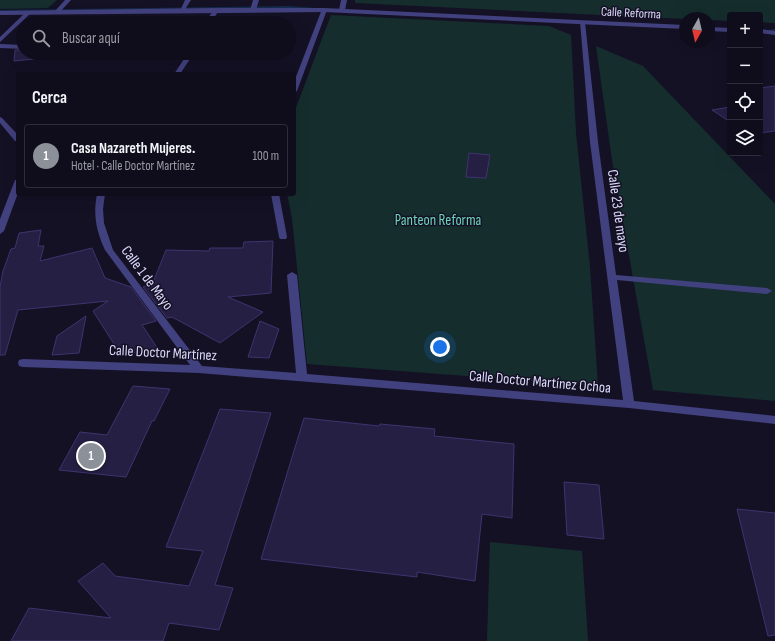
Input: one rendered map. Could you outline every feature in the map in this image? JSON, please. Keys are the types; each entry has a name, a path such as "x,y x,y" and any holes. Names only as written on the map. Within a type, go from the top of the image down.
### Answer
{"street":[{"path":"56,12 68,0"},
{"path":"182,10 188,0"},
{"path":"253,10 256,0"},
{"path":"342,10 344,0"},
{"name":"Calle Reforma","path":"0,13 182,10 342,10 679,27"},
{"path":"212,16 216,10"},
{"path":"297,76 324,10"},
{"path":"25,16 28,13"},
{"name":"Calle 23 de mayo","path":"582,22 594,142 629,404"},
{"path":"0,40 16,25"},
{"path":"715,29 727,30"},
{"path":"763,32 775,32"},
{"path":"0,46 16,47"},
{"path":"178,72 186,60"},
{"path":"0,119 16,138"},
{"path":"0,231 16,187"},
{"name":"Calle 1 de Mayo","path":"101,196 98,216 102,236 109,250 199,369"},
{"path":"275,196 283,237"},
{"path":"292,275 302,378"},
{"path":"612,277 768,290"},
{"name":"Calle Doctor Martínez","path":"23,363 199,369 302,378"},
{"name":"Calle Doctor Martínez Ochoa","path":"302,378 629,404 775,420"}],"green space":[{"path":"0,0 57,0 48,8 0,9"},
{"path":"355,0 775,0 775,23 763,22 763,12 727,12 727,21 715,20 715,12 679,12 679,19 355,3"},
{"name":"Panteon Reforma","path":"331,15 549,26 571,35 576,133 590,267 598,386 307,364 292,218 287,196 296,196 296,108"},
{"path":"596,46 643,66 727,154 727,156 729,156 775,204 775,401 653,390 612,160"},
{"path":"490,542 582,551 588,641 487,641"}],"building":[{"path":"16,50 16,60 24,60 14,61"},
{"path":"775,86 775,131 763,133 763,88"},
{"path":"727,108 727,120 712,110"},
{"path":"469,153 490,155 486,178 466,177"},
{"path":"41,230 38,246 44,246 40,261 92,248 105,278 131,287 156,321 142,325 158,349 121,355 93,311 108,301 18,310 5,355 0,355 0,287 3,271 11,249 15,248 19,233"},
{"path":"273,241 271,293 228,297 263,312 220,343 172,317 167,318 143,287 152,285 166,250 209,251 210,248 243,248 244,242"},
{"path":"86,316 79,353 52,355 57,336"},
{"path":"260,321 279,329 269,358 248,357"},
{"path":"133,386 170,389 154,421 152,421 126,477 59,470 80,432 107,435"},
{"path":"220,409 271,413 215,585 233,588 219,630 169,623 163,641 11,641 29,608 111,618 78,581 103,563 115,576 189,586 203,551 166,547"},
{"path":"304,418 379,426 380,424 435,429 434,436 514,444 512,518 482,514 475,581 417,572 417,577 261,559"},
{"path":"564,482 599,485 604,539 567,535"},
{"path":"737,509 775,513 775,635 768,636"}],"waterway":[{"path":"0,11 289,7 315,9"},
{"path":"763,32 775,30"}],"place":[{"name":"Casa Nazareth Mujeres.","path":"91,456"}]}
